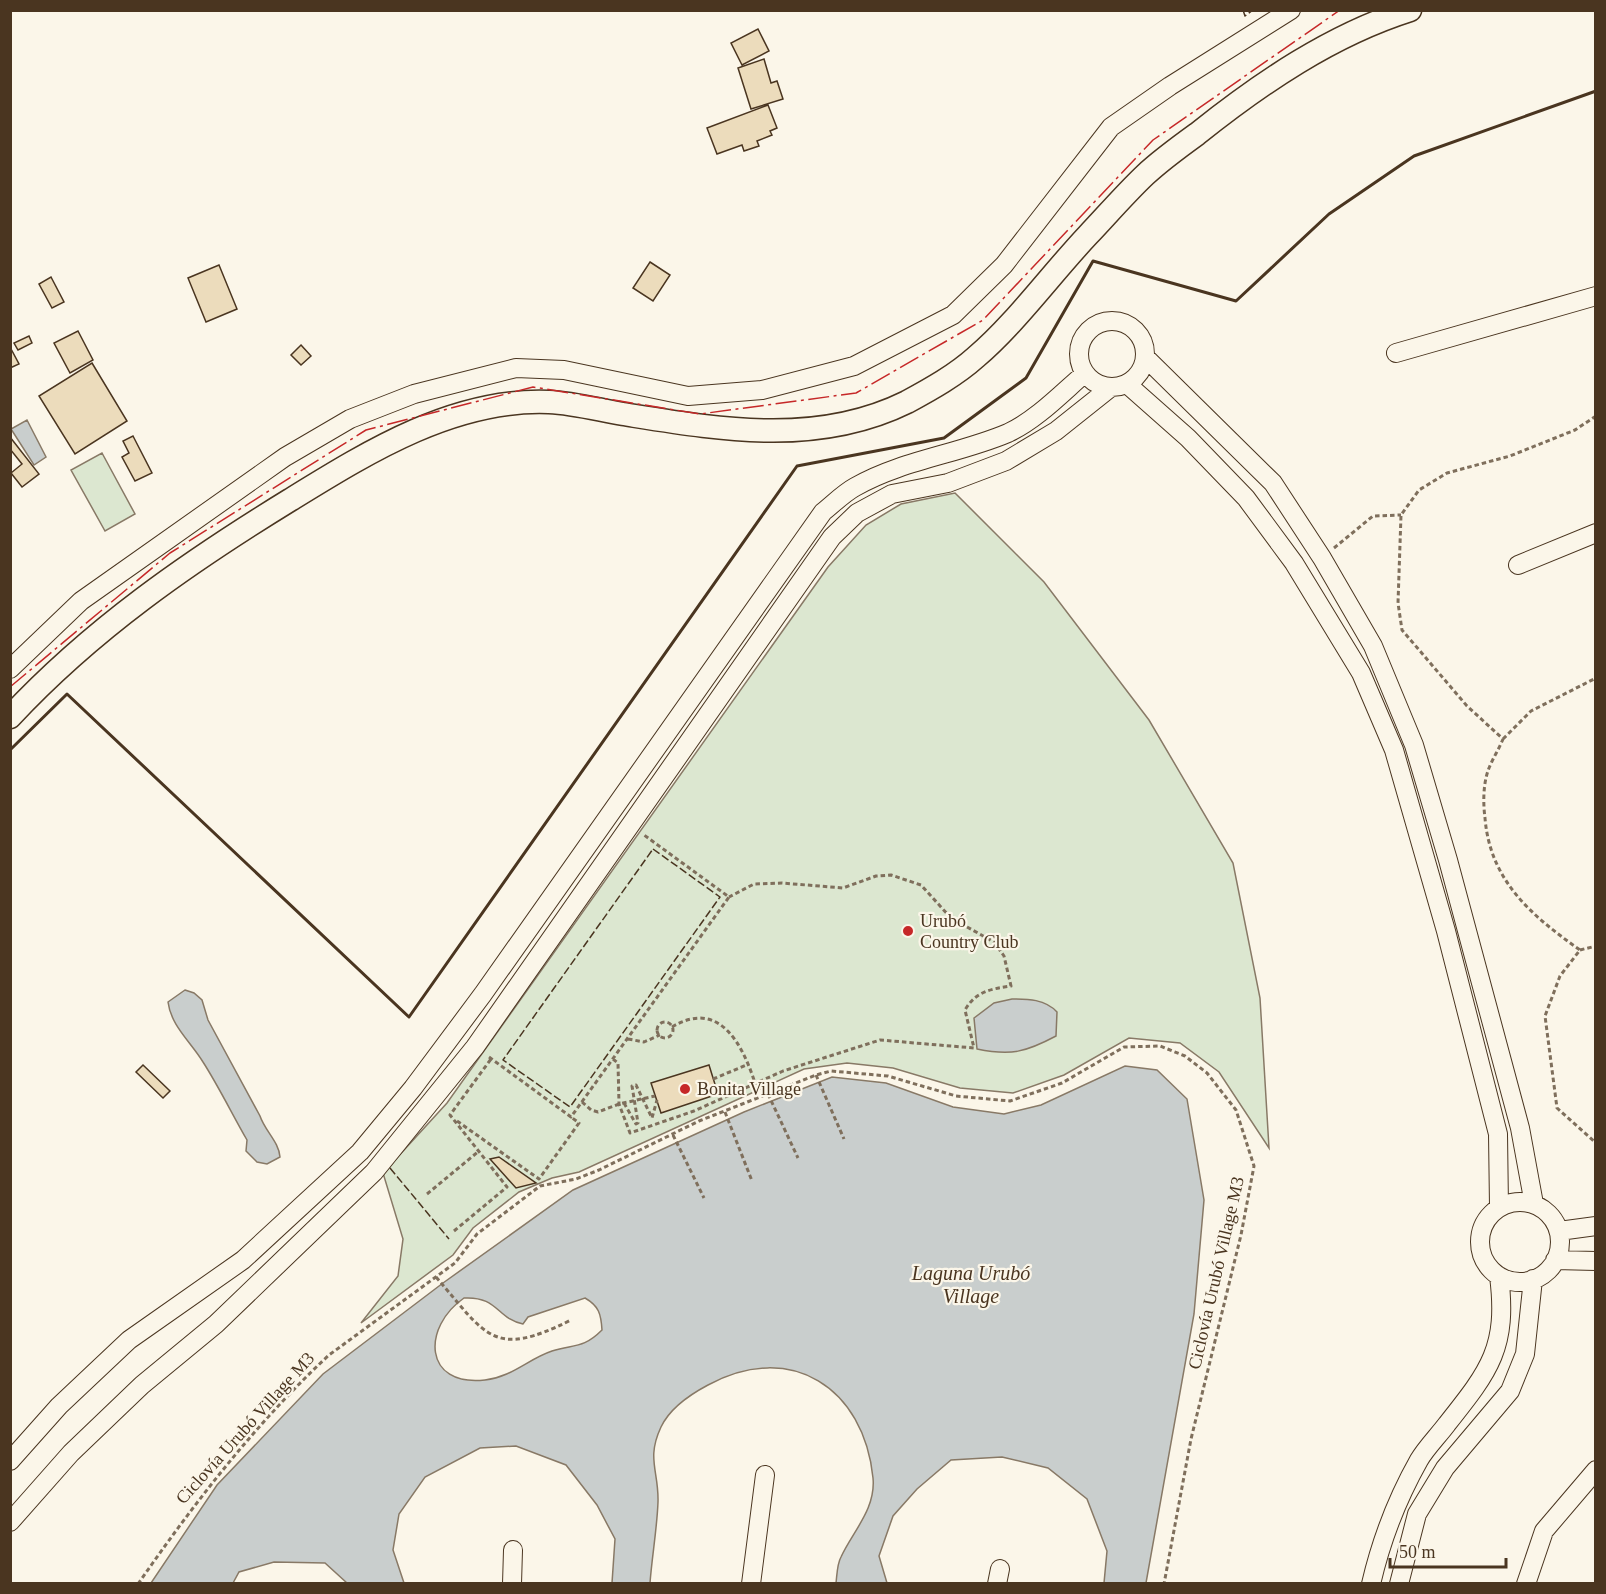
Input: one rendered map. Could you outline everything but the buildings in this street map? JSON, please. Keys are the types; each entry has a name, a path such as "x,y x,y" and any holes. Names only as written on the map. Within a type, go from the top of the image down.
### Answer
{"main road":[{"path":"10,717 45,679 119,615 213,547 375,448 451,417 503,403 551,402 701,426 767,432 840,426 901,404 937,385 977,357 1146,174 1232,105 1307,56 1377,21 1410,10"}],"street":[{"path":"10,669 81,601 285,457 350,419 414,394 516,368 564,370 688,396 762,390 854,366 953,315 1004,265 1111,127 1170,86 1291,10"},
{"path":"1396,353 1596,296"},
{"path":"10,1522 71,1453 142,1385 216,1324 375,1172 481,1038 832,537 857,513 891,494 948,483 1006,461 1056,431 1118,386 1142,369 1145,357 1139,335 1131,327 1109,321 1098,324 1081,340 1078,351 1084,374 1099,386 1118,386 1188,438 1246,498 1294,563 1361,673 1395,750 1446,931 1498,1134 1499,1207"},
{"path":"1145,357 1273,483 1319,554 1373,646 1414,745 1451,870 1517,1116 1534,1204"},
{"path":"10,1461 58,1406 129,1340 243,1260 360,1152 414,1088 483,994 823,512 855,487 895,470 962,450 1010,432 1047,406 1084,374"},
{"path":"845,494 857,513"},
{"path":"1518,565 1596,533"},
{"path":"1294,563 1319,554"},
{"path":"483,994 502,1008"},
{"path":"1513,1202 1534,1204 1552,1218 1558,1231 1560,1246 1555,1260 1546,1272 1533,1280 1519,1282 1499,1276 1483,1259 1479,1245 1484,1223 1499,1207 1513,1202"},
{"path":"1558,1231 1596,1226"},
{"path":"1555,1260 1596,1261"},
{"path":"1371,1584 1392,1516 1415,1468 1482,1378 1496,1350 1503,1311 1499,1276"},
{"path":"1399,1584 1417,1514 1445,1468 1470,1435 1510,1391 1525,1354 1533,1280"},
{"path":"1451,1419 1470,1435"},
{"path":"1526,1584 1544,1531 1596,1470"},
{"path":"751,1584 765,1475"},
{"path":"512,1584 513,1550"}],"path":[{"path":"1503,739 1467,706 1402,630 1398,603 1401,515 1419,490 1447,473 1510,456 1575,430 1596,416"},
{"path":"1319,554 1373,516 1401,515"},
{"path":"1580,950 1542,923 1507,884 1487,844 1483,804 1488,770 1503,739 1532,711 1596,678"},
{"path":"630,825 729,897"},
{"path":"571,1117 729,897 754,884 782,883 843,888 876,876 891,875 921,885 951,918 994,942 1004,956 1011,986 988,990 972,999 965,1010 974,1048 880,1040 755,1083 694,1111 630,1133 619,1104 618,1063 613,1059"},
{"path":"1596,946 1580,950 1560,976 1545,1016 1557,1108 1596,1143"},
{"path":"628,1039 644,1042 660,1035 669,1036 672,1027 681,1022 701,1019 717,1023 728,1028 738,1041 755,1083"},
{"path":"660,1035 658,1028 662,1023 669,1023 672,1027"},
{"path":"453,1118 539,1179 579,1123 491,1059 483,1051 481,1038"},
{"name":"Ciclovía Urubó Village M3","path":"138,1584 190,1509 241,1448 312,1371 329,1355 455,1263 477,1234 540,1186 576,1179 599,1170 724,1112 831,1071 888,1076 956,1096 1010,1101 1062,1083 1124,1047 1160,1046 1185,1056 1207,1073 1236,1110 1254,1166 1241,1235 1191,1438 1164,1584"},
{"path":"454,1231 507,1186 450,1115 491,1059"},
{"path":"713,1079 749,1064"},
{"path":"816,1075 844,1139"},
{"path":"582,1102 591,1110 598,1112 619,1104 624,1103 634,1101 645,1100 656,1098 652,1118 645,1100 636,1085 632,1086 634,1101 638,1123 636,1124 624,1103"},
{"path":"768,1094 798,1158"},
{"path":"724,1112 752,1181"},
{"path":"673,1135 704,1198"},
{"path":"427,1194 479,1151"},
{"path":"436,1277 477,1324 506,1341 521,1341 541,1335 571,1320"}],"green space":[{"path":"102,453 135,514 105,531 71,470"},
{"name":"Urubó Country Club","path":"955,493 1044,582 1149,720 1233,863 1260,998 1269,1148 1219,1072 1180,1043 1129,1038 1064,1075 1013,1093 960,1088 893,1068 847,1063 804,1069 579,1172 552,1178 519,1192 473,1228 453,1255 361,1323 398,1276 403,1239 383,1173 447,1103 828,567 866,525 901,504"}],"water":[{"path":"27,420 46,457 34,465 11,429"},
{"path":"185,990 194,993 202,1000 208,1020 277,1146 280,1157 267,1164 257,1162 246,1151 247,1140 220,1091 173,1019 168,1002"},
{"path":"1012,999 1047,1004 1057,1012 1056,1036 1036,1046 1018,1051 999,1052 977,1049 974,1018 994,1003"},
{"name":"Laguna Urubó Village","path":"1125,1066 1157,1070 1187,1099 1204,1200 1194,1314 1146,1583 1104,1583 1107,1551 1087,1499 1048,1468 1002,1457 951,1460 917,1489 893,1516 879,1556 887,1583 836,1583 840,1560 871,1500 873,1478 867,1446 855,1419 839,1397 818,1381 794,1371 768,1368 739,1372 708,1385 675,1408 661,1427 654,1448 658,1502 650,1583 612,1583 615,1539 597,1505 566,1465 516,1446 480,1448 425,1477 399,1514 393,1550 404,1583 347,1583 325,1563 274,1562 239,1572 233,1583 151,1583 217,1485 323,1374 443,1283 573,1190 744,1112 832,1077 886,1083 953,1107 1004,1114 1041,1105","holes":["464,1298 475,1298 491,1304 508,1318 523,1324 528,1317 585,1298 598,1311 602,1330 584,1343 543,1354 512,1372 485,1380 465,1380 450,1374 440,1365 436,1352 436,1339 441,1324 450,1310"]}],"fence":[{"path":"1243,10 1245,16 1253,10"},
{"path":"653,849 720,897 570,1107 503,1060 653,849"},
{"path":"390,1168 449,1239"}],"wall":[{"path":"10,750 67,694 409,1017 797,466 944,438 1026,378 1093,261 1236,301 1329,214 1414,156 1596,91"}],"power":[{"path":"10,687 170,553 366,430 533,387 700,414 856,393 983,320 1153,140 1340,10"}],"place":[{"name":"Urubó Country Club","path":"908,931"},
{"name":"Bonita Village","path":"685,1089"}]}
